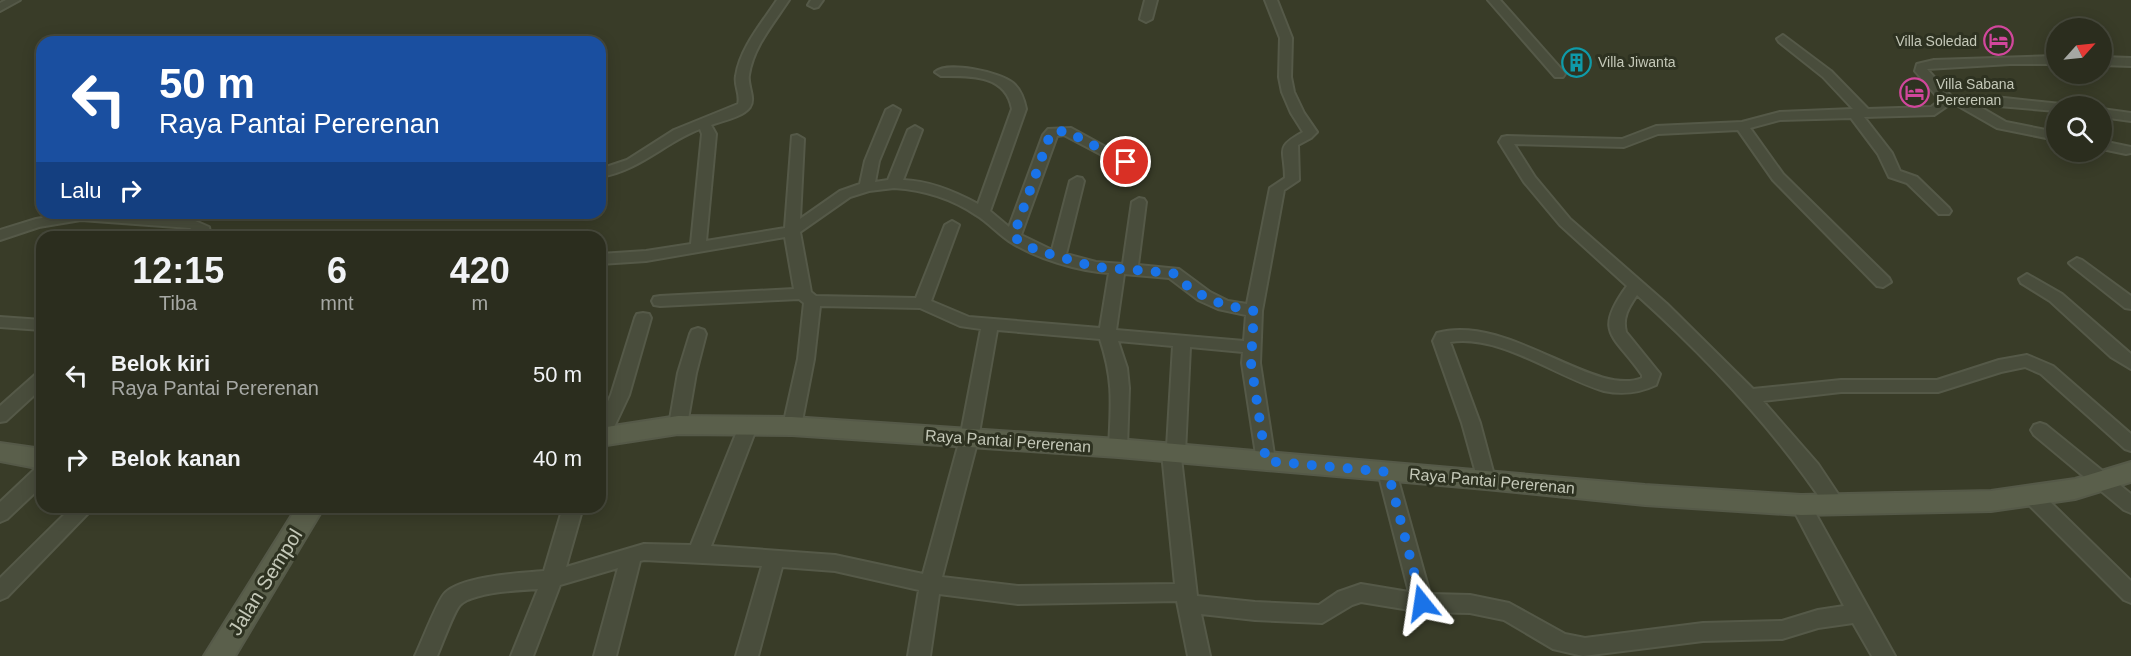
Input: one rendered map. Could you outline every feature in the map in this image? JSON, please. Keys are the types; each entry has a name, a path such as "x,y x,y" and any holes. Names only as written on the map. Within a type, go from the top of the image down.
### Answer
{"street":[{"path":"0,8 14,0"},
{"path":"606,172 624,169 680,133 733,113 744,106 746,99 741,91 740,80 746,63 783,0"},
{"path":"1146,19 1151,0"},
{"path":"1266,461 1251,363 1254,311 1277,188 1292,180 1294,169 1290,159 1292,144 1296,140 1306,138 1310,132 1298,117 1287,86 1287,44 1271,0"},
{"path":"1494,0 1559,74"},
{"path":"1783,39 1827,74 1858,112 1885,153 1893,174 1912,180 1944,211"},
{"path":"2046,60 1934,64 1921,68 1921,71 1951,100 2002,125 2046,134"},
{"path":"2112,61 2131,62"},
{"path":"942,72 983,75 1008,86 1016,92 1019,99 1019,109 982,212"},
{"path":"1835,505 1811,469 1749,396 1660,308 1565,222 1545,200 1523,170 1506,142 1507,140 1624,142 1656,130 1742,126 1780,116 1934,111 1940,109 1941,104 1951,100 2046,106"},
{"path":"867,188 872,160 893,110"},
{"path":"2112,114 2131,117"},
{"path":"698,246 708,143 708,128 704,123"},
{"path":"1742,126 1778,177 1883,282"},
{"path":"894,184 915,130"},
{"path":"1013,237 1053,132 1066,131 1126,162"},
{"path":"792,426 806,359 808,297 792,231 797,139"},
{"path":"2112,147 2126,150"},
{"path":"1058,257 1077,181"},
{"path":"606,259 645,256 792,231 845,194 894,184 916,185 946,193 982,212 1013,237 1036,250 1095,267 1173,273 1192,290 1204,296 1224,305 1254,311"},
{"path":"1118,448 1120,388 1118,368 1107,334 1139,202"},
{"path":"0,235 36,223 62,219"},
{"path":"123,219 193,224 204,231"},
{"path":"922,303 952,225"},
{"path":"2077,263 2131,304"},
{"path":"2026,279 2044,287 2069,306 2118,354 2131,363"},
{"path":"1486,479 1471,423 1441,341 1443,337 1463,335 1497,342 1604,385 1622,389 1639,386 1650,381 1652,374 1616,329 1614,319 1618,307 1636,286"},
{"path":"660,302 808,297 922,303 966,322 1252,347"},
{"path":"606,424 620,395 643,318"},
{"path":"919,656 930,584 969,439 990,324"},
{"path":"4,326 36,325"},
{"path":"678,425 687,373 698,334"},
{"path":"1182,341 1174,453 1188,598 1199,656"},
{"path":"1749,396 1841,386 1938,386 1999,366 2027,361 2047,370 2131,444"},
{"path":"0,416 36,383"},
{"path":"698,553 749,424"},
{"name":"Raya Pantai Pererenan","path":"606,436 678,425 792,426 1118,448 1486,479 1645,495 1801,505 1991,501 2033,497 2104,481 2131,472"},
{"path":"2040,430 2131,505"},
{"path":"0,452 36,458"},
{"path":"1388,472 1422,603"},
{"path":"0,514 36,480"},
{"path":"2033,497 2131,594"},
{"path":"1801,505 1858,613 1884,656"},
{"path":"0,591 78,513"},
{"name":"Jalan Sempol","path":"219,656 307,513"},
{"path":"522,656 552,579 571,513"},
{"path":"426,656 452,599 467,591 513,582 552,579 632,555 659,551 835,563 930,584 1018,595 1188,598 1255,612 1322,614 1345,598 1361,593 1422,603 1470,604 1509,612 1561,642 1585,647 1703,632 1782,630 1818,619 1858,613"},
{"path":"605,656 632,555"},
{"path":"747,656 774,560"}],"place":[{"name":"Villa Soledad","path":"1998,41"},
{"name":"Villa Jiwanta","path":"1577,62"},
{"name":"Villa Sabana Pererenan","path":"1915,92"}],"route":[{"path":"1126,162 1066,131 1053,132 1013,237 1036,250 1095,267 1177,274 1192,290 1204,296 1224,305 1254,311 1251,363 1266,461 1388,472 1422,603"}]}
